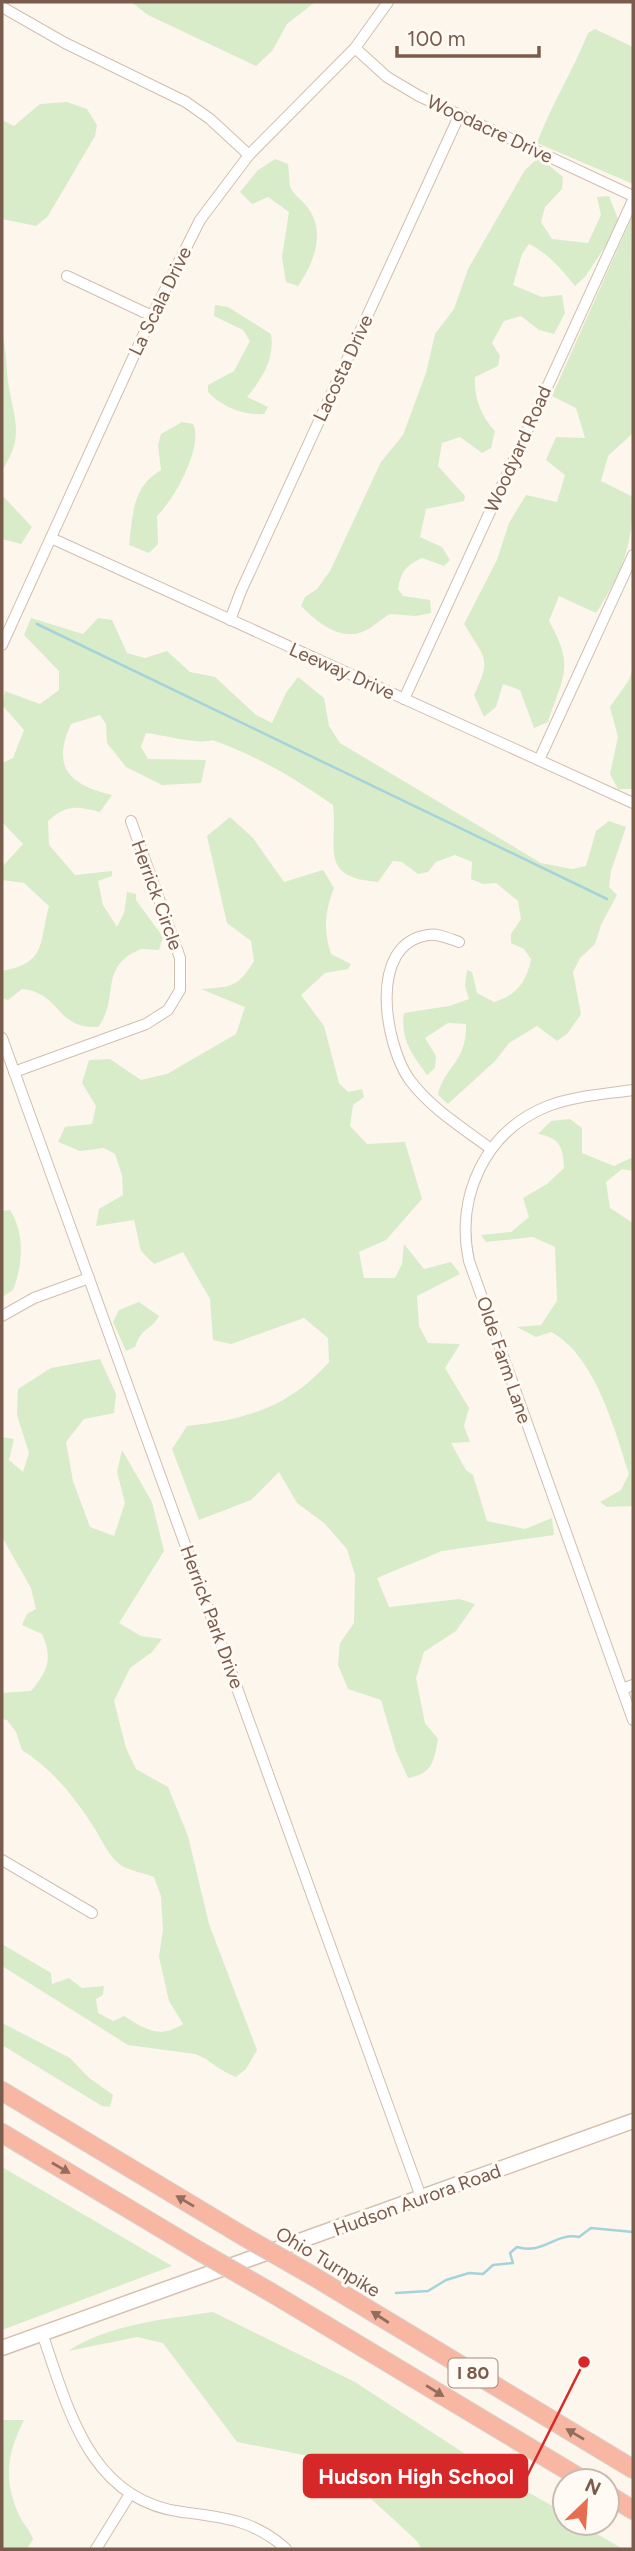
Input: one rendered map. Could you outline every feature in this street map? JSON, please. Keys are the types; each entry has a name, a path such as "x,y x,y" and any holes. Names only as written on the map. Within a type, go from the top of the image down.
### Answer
{"highway":[{"name":"Ohio Turnpike","path":"2,2091 633,2469"},
{"name":"I 80","path":"2,2133 562,2467"}],"street":[{"name":"La Scala Drive","path":"2,645 152,316 200,219 249,155 355,48 388,2"},
{"path":"2,7 65,43 170,93 210,119 249,155"},
{"name":"Woodacre Drive","path":"355,48 396,83 459,116 633,198"},
{"name":"Lacosta Drive","path":"230,620 246,579 459,116"},
{"name":"Woodyard Road","path":"404,699 633,198"},
{"path":"67,276 152,316"},
{"name":"Leeway Drive","path":"51,538 633,803"},
{"path":"539,760 633,555"},
{"name":"Herrick Circle","path":"15,1072 146,1024 168,1010 180,989 180,958 131,821"},
{"path":"459,942 430,934 413,939 403,948 391,973 387,993 389,1033 398,1059 420,1093 491,1149"},
{"name":"Herrick Park Drive","path":"2,1038 421,2197"},
{"name":"Olde Farm Lane","path":"633,1090 549,1106 522,1120 491,1149 475,1178 466,1207 464,1234 469,1261 633,1720"},
{"path":"2,1316 34,1297 89,1278"},
{"path":"622,1689 633,1685"},
{"path":"2,1860 92,1913"},
{"name":"Hudson Aurora Road","path":"2,2348 633,2122"},
{"path":"42,2333 88,2451 107,2476 130,2494 168,2509 235,2518 259,2529 286,2549"},
{"path":"96,2549 130,2494"}],"green space":[{"path":"131,2 315,2 287,24 272,51 256,66 148,15"},
{"path":"595,29 633,47 633,184 537,143 588,33"},
{"path":"67,102 87,109 97,125 95,136 48,216 36,226 2,219 2,120 14,126 40,104"},
{"path":"539,157 563,177 562,189 545,207 541,222 552,239 588,243 601,215 597,197 609,196 620,224 585,277 575,286 554,262 536,248 529,244 522,254 513,285 542,297 562,295 565,313 554,334 539,330 521,316 504,321 492,343 500,356 498,366 475,377 479,406 495,431 491,448 482,453 460,437 442,443 438,466 465,496 464,501 426,509 420,537 442,547 450,560 444,566 422,558 416,561 405,570 398,589 403,596 430,600 431,613 416,616 390,614 362,632 337,632 314,618 301,606 305,597 317,589 330,571 381,462 403,435 426,373 435,334 454,309 468,269 525,170"},
{"path":"275,159 288,164 291,189 308,208 316,227 313,258 298,286 286,282 282,257 289,212 268,197 252,204 240,192 258,170"},
{"path":"631,219 633,433 608,456 601,481 633,497 631,530 624,558 613,585 596,613 559,596 549,621 562,650 564,672 548,722 534,728 520,690 503,684 496,707 484,717 474,695 483,673 484,658 464,624 497,560 509,523 526,495 557,502 565,475 546,460 556,437 585,438 576,408 552,396"},
{"path":"215,305 228,307 271,334 271,352 266,368 247,397 268,407 264,414 249,414 234,409 208,392 208,385 234,371 250,341 243,330 214,316"},
{"path":"2,331 16,436 14,447 2,470"},
{"path":"182,422 193,424 195,434 191,459 179,486 157,516 158,544 149,553 129,545 136,502 144,485 161,470 158,445 161,434"},
{"path":"2,495 32,527 21,544 2,539"},
{"path":"31,618 83,634 98,618 112,620 127,653 145,658 167,651 190,672 215,677 256,715 272,723 286,693 298,677 324,698 329,726 340,743 541,863 572,869 586,866 596,831 609,821 626,827 611,871 609,887 617,895 601,925 595,944 580,958 573,972 581,1014 568,1033 557,1041 537,1026 509,1043 496,1060 448,1104 438,1095 445,1077 463,1047 466,1024 448,1023 425,1038 436,1056 435,1068 427,1075 406,1039 404,1013 449,1006 469,999 465,986 467,970 472,972 477,993 494,1002 514,992 527,974 531,959 524,949 511,943 511,934 521,919 518,901 496,883 483,884 471,879 472,862 455,855 436,862 428,872 418,874 402,862 393,861 378,882 346,874 335,858 333,805 305,786 260,760 212,740 190,741 146,733 141,747 148,759 206,760 201,783 162,785 126,767 107,743 106,724 100,715 71,724 65,739 64,763 75,780 112,795 100,812 72,808 55,815 48,821 49,845 75,875 112,871 112,876 98,881 103,905 117,927 124,913 127,892 136,894 136,900 163,937 159,950 141,949 127,956 119,965 114,974 105,1016 98,1027 74,1022 45,997 35,992 22,989 8,1000 2,998 2,971 27,963 34,957 42,941 49,906 24,883 2,880 2,867 23,844 2,822 2,763 13,758 24,730 2,705 5,691 40,704 59,690 59,671 24,635"},
{"path":"633,667 633,789 618,789 610,774 618,737 610,707 629,680"},
{"path":"230,817 253,838 284,882 323,870 334,888 326,921 328,945 331,954 351,964 348,969 325,973 301,995 324,1026 339,1083 348,1092 362,1089 364,1097 353,1105 350,1126 367,1144 405,1142 422,1199 386,1240 359,1252 364,1278 395,1278 402,1264 404,1244 424,1269 451,1262 460,1274 417,1296 419,1326 428,1343 460,1344 445,1368 469,1408 464,1426 470,1442 451,1443 466,1470 473,1475 487,1521 525,1529 552,1518 554,1535 442,1551 377,1578 389,1607 459,1599 475,1604 456,1631 424,1652 416,1678 425,1723 438,1739 435,1754 427,1770 408,1778 396,1751 381,1700 348,1689 338,1665 340,1643 354,1623 355,1575 347,1549 324,1523 297,1503 279,1472 251,1500 199,1520 172,1449 187,1426 247,1415 265,1409 299,1390 329,1362 328,1338 304,1318 231,1344 213,1340 210,1299 183,1252 154,1264 141,1251 134,1220 96,1226 99,1209 123,1195 122,1175 115,1154 104,1148 80,1151 58,1142 65,1127 92,1124 96,1106 82,1083 89,1060 110,1059 141,1080 167,1074 236,1034 245,1007 201,989 219,988 238,981 254,961 251,941 227,923 207,836"},
{"path":"570,1119 582,1128 582,1153 614,1166 633,1157 633,1171 622,1169 606,1182 610,1208 633,1223 633,1506 607,1507 600,1502 621,1490 629,1474 610,1416 580,1358 551,1332 536,1337 517,1327 541,1325 557,1301 555,1247 533,1237 486,1242 481,1235 511,1232 529,1217 523,1198 547,1184 564,1168 563,1155 556,1141 538,1134 551,1121"},
{"path":"10,1210 20,1239 20,1260 13,1290 2,1297 2,1211"},
{"path":"139,1302 159,1316 141,1335 135,1347 126,1351 113,1322 119,1310"},
{"path":"100,1359 116,1394 114,1413 84,1419 66,1442 73,1481 90,1527 114,1536 125,1503 117,1472 122,1450 152,1502 164,1551 119,1623 141,1636 162,1639 152,1652 130,1668 114,1701 126,1748 136,1769 168,1787 188,1836 209,1924 257,2050 246,2069 236,2077 195,2054 128,2045 2,1966 2,1944 51,1973 52,1984 69,1978 82,1988 104,1986 103,1995 96,1999 98,2013 113,2021 124,2016 146,2029 160,2032 183,2024 169,2001 159,1957 163,1929 161,1896 154,1877 126,1868 117,1862 70,1794 53,1774 22,1750 16,1732 7,1720 2,1719 2,1693 31,1691 45,1670 48,1657 42,1634 22,1625 27,1614 36,1609 31,1588 2,1537 2,1437 14,1439 9,1460 23,1472 29,1453 17,1415 18,1389 51,1368"},
{"path":"2,2023 70,2058 88,2077 113,2095 110,2107 102,2106 2,2045"},
{"path":"2,2167 172,2266 2,2330"},
{"path":"213,2312 355,2382 499,2476 551,2505 551,2537 602,2537 623,2549 421,2549 418,2542 366,2494 309,2456 237,2442 163,2343 137,2337 68,2351 101,2334 157,2320"},
{"path":"2,2420 24,2420 11,2455 9,2478 14,2502 33,2539 27,2549 2,2549"}],"waterway":[{"path":"37,624 607,899"},
{"path":"396,2293 428,2291 446,2280 469,2273 483,2274 493,2265 513,2263 510,2253 517,2247 534,2248 571,2236 579,2237 591,2228 633,2232"}],"place":[{"name":"Hudson High School","path":"584,2362"}]}
